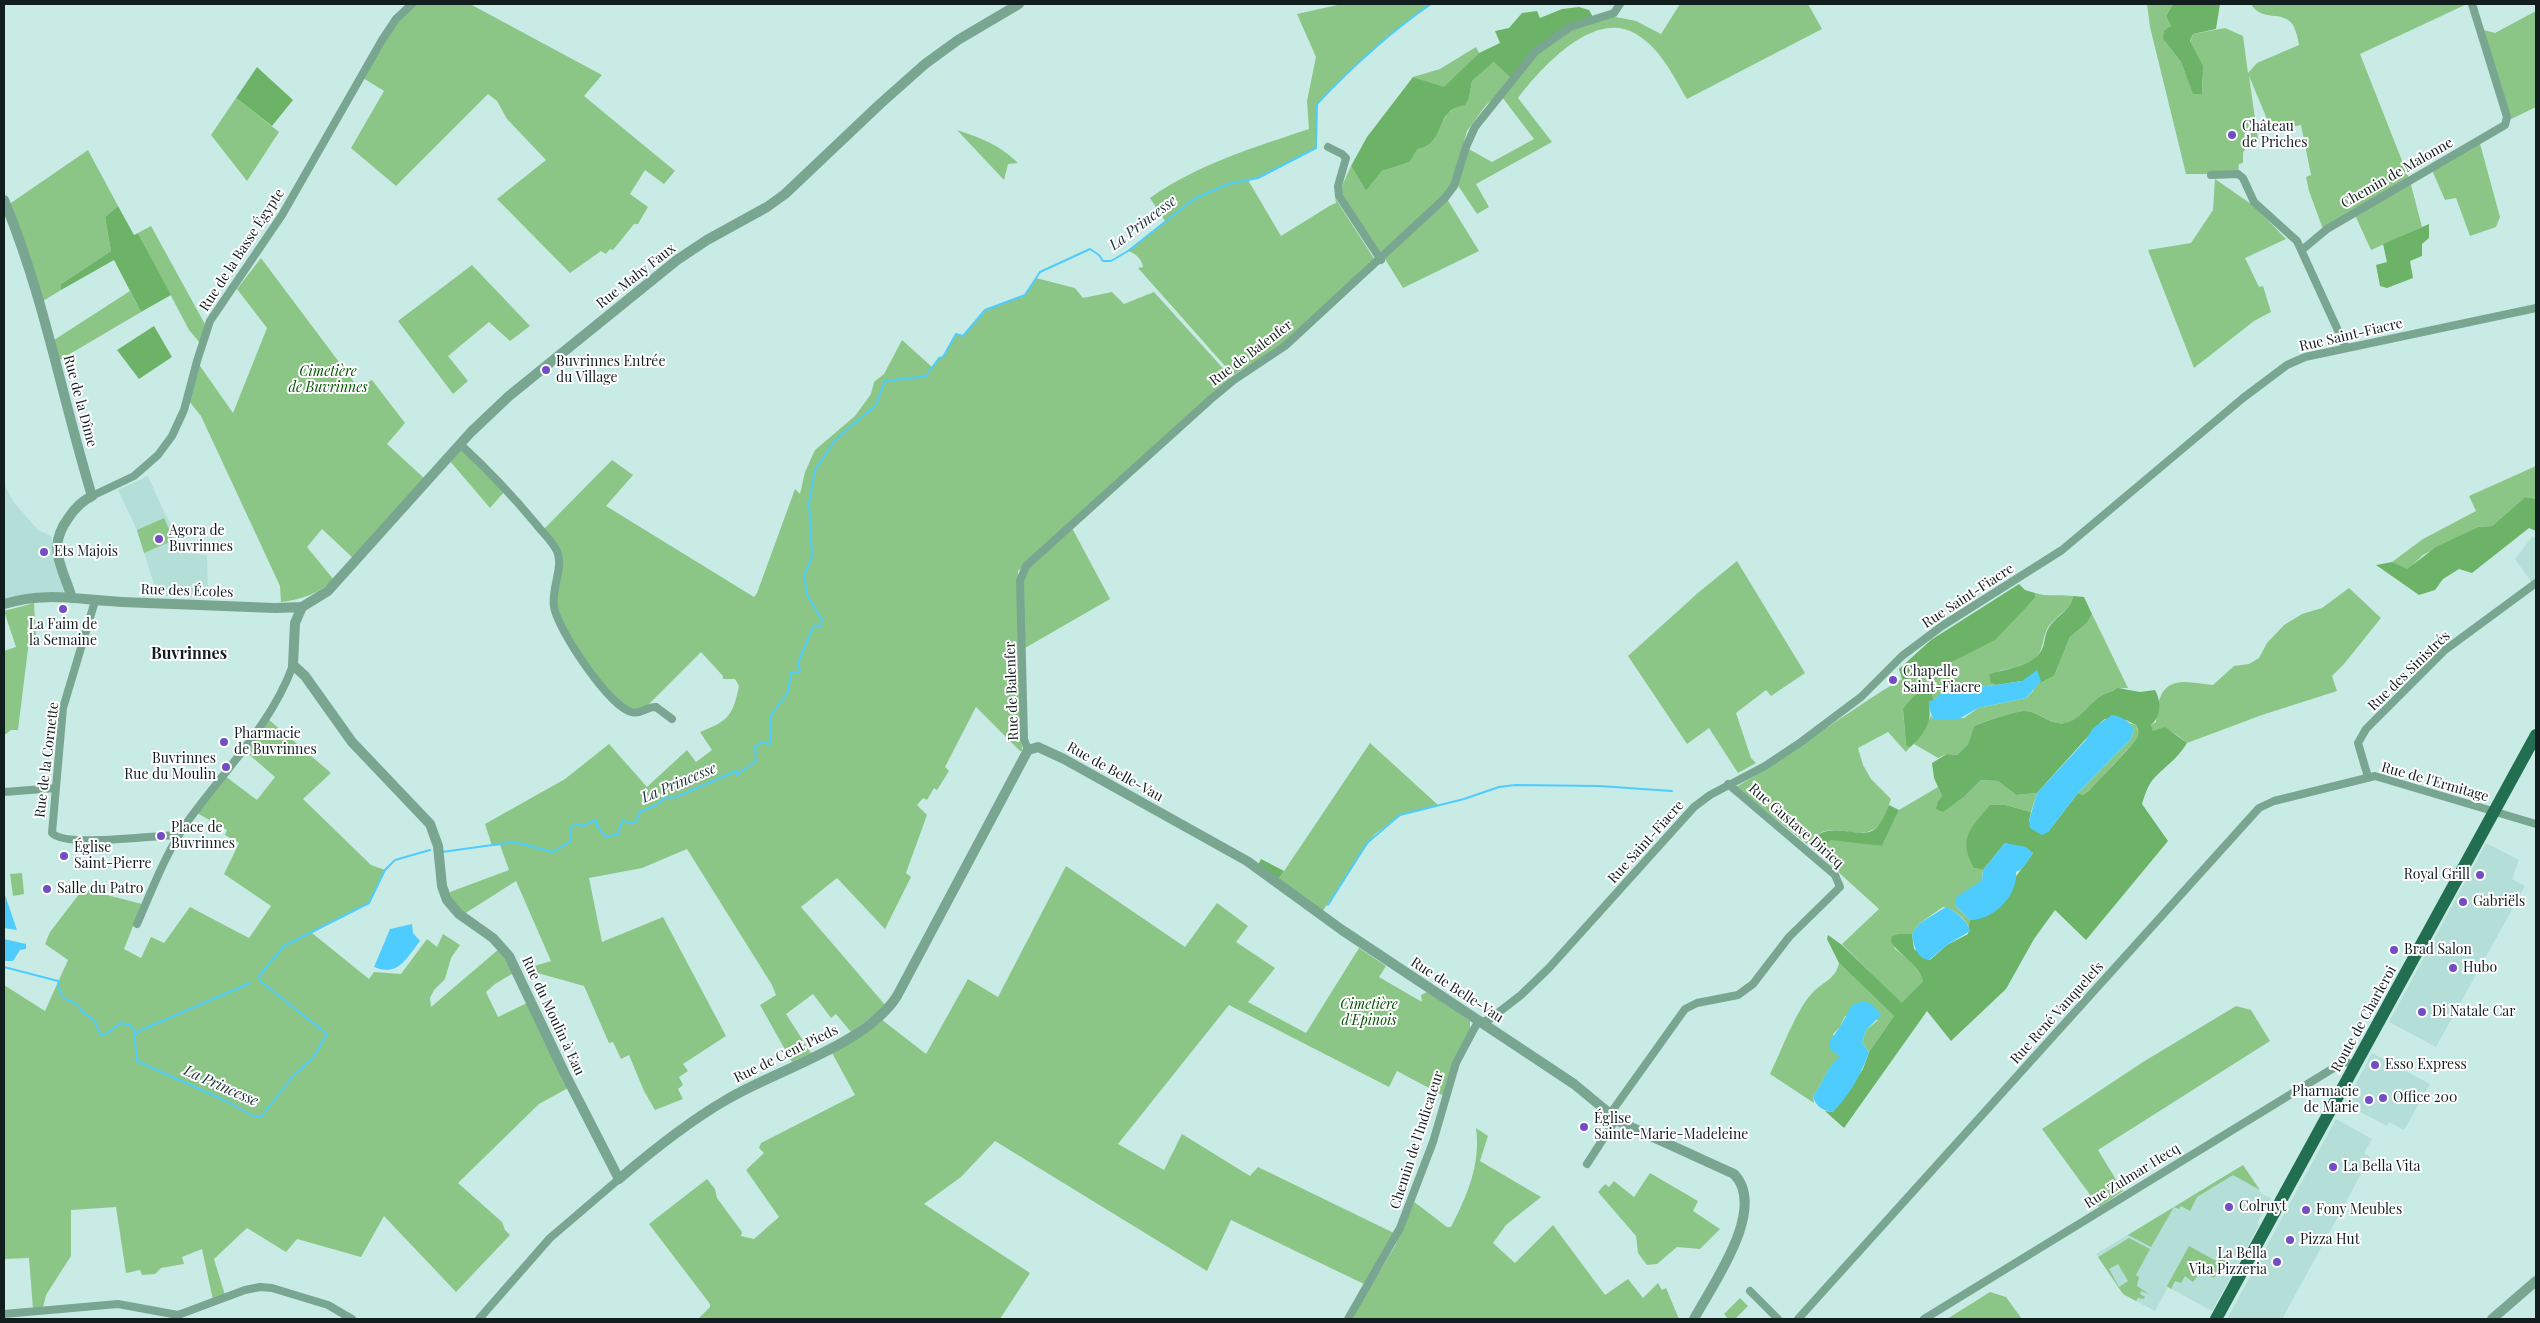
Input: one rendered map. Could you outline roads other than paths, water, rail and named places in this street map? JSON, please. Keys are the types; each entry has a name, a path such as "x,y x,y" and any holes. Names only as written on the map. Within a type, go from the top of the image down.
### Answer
{"main road":[{"name":"Route de Charleroi","path":"2216,1319 2536,735"}],"street":[{"name":"Rue de la Basse Égypte","path":"92,496 134,476 158,455 172,436 184,410 199,354 214,314 282,215 382,40 396,19 412,4"},
{"name":"Rue Mahy Faux","path":"302,607 318,598 338,581 460,444 509,396 677,260 707,240 767,207 785,194 925,64 958,40 1019,4"},
{"name":"Rue de Balenfer","path":"1028,750 1024,739 1020,581 1024,570 1211,399 1234,380 1285,346 1380,260 1450,193 1458,178 1466,147 1475,127 1535,52 1570,27 1614,13 1620,4"},
{"name":"Chemin de Malonne","path":"2302,250 2327,229 2505,125 2507,121 2472,4"},
{"path":"1328,147 1346,158 1338,186 1339,196 1380,260"},
{"path":"2211,175 2238,174 2243,178 2254,202 2297,241 2346,348"},
{"name":"Rue de la Dîme","path":"4,200 44,316 68,415 92,496"},
{"name":"Rue Saint-Fiacre","path":"1482,1023 1490,1019 1521,994 1549,968 1687,813 1710,795 1765,766 1801,742 1861,697 1902,656 1942,626 2062,550 2279,370 2305,357 2536,308"},
{"path":"460,444 501,484 554,545 558,555 554,603 558,621 609,695 618,705 633,712 643,712 656,707 672,719"},
{"path":"72,598 58,554 56,538 74,509 92,496"},
{"name":"Rue des Sinistrés","path":"2368,777 2360,752 2359,737 2445,650 2536,583"},
{"name":"Rue des Écoles","path":"4,604 35,596 276,608 302,607"},
{"name":"Rue de la Cornette","path":"95,600 63,708 51,831 54,836 95,841 180,835"},
{"path":"137,924 180,835 265,718 288,679 293,665 294,623 302,607"},
{"name":"Rue du Moulin à Eau","path":"293,665 305,676 352,742 430,824 438,846 442,886 447,900 459,914 493,938 509,956 564,1072 620,1179"},
{"name":"Rue de Belle-Vau","path":"1028,750 1038,748 1064,759 1247,861 1342,930 1574,1084 1613,1116 1727,1170 1741,1184 1745,1202 1742,1228 1694,1319"},
{"name":"Rue de Cent Pieds","path":"479,1319 550,1238 670,1138 725,1100 849,1038 887,1010 897,996 1028,750"},
{"name":"Rue de l'Ermitage","path":"2368,777 2391,780 2536,824"},
{"name":"Rue René Vanquelefs","path":"1798,1319 2251,814 2274,802 2368,777"},
{"name":"Rue Gustave Diricq","path":"1613,1116 1686,1009 1696,1004 1738,995 1753,984 1789,937 1840,887 1835,875 1728,784"},
{"path":"4,792 56,788"},
{"name":"Chemin de l'Indicateur","path":"1348,1319 1400,1228 1433,1142 1456,1063 1474,1029 1482,1023"},
{"name":"Rue Zulmar Hecq","path":"1924,1319 2332,1069 2346,1062 2356,1065"},
{"path":"1587,1164 1613,1116"},
{"path":"2492,1319 2536,1281"},
{"path":"4,1314 118,1304 178,1315 245,1290 260,1287 272,1288 328,1305 352,1319"},
{"path":"1750,1291 1778,1319"}],"water":[{"path":"2037,670 2041,681 2026,698 1978,708 1959,719 1933,719 1929,708 1929,701 1934,700 1952,683 1961,683 1968,688 1996,685 2022,681"},
{"path":"2112,715 2131,724 2134,730 2130,740 2078,793 2048,832 2042,835 2030,828 2029,821 2037,793 2085,741 2093,728"},
{"path":"2005,843 2026,847 2033,853 2022,869 2016,872 2013,890 2002,905 1987,916 1970,920 1955,905 1955,898 1982,880 1983,870"},
{"path":"4,892 17,930 4,928"},
{"path":"1946,907 1961,917 1970,931 1947,945 1929,960 1925,959 1916,951 1912,934 1920,923"},
{"path":"412,924 413,933 420,941 406,960 401,965 389,970 374,967 390,929"},
{"path":"4,939 26,944 26,949 20,950 13,961 4,961"},
{"path":"1862,1001 1872,1004 1881,1015 1866,1030 1862,1043 1869,1052 1859,1076 1845,1098 1833,1112 1826,1110 1818,1105 1813,1096 1831,1065 1840,1056 1831,1051 1829,1042 1852,1005"}],"waterway":[{"name":"La Princesse","path":"442,852 514,842 553,852 571,841 570,828 577,824 582,826 596,820 597,826 606,837 618,834 622,821 635,823 640,812 656,805 665,798 676,797 736,771 737,775 756,761 755,747 762,742 769,744 771,741 770,717 788,692 791,673 798,673 800,670 798,663 813,627 820,627 822,620 807,595 804,576 812,556 809,503 815,470 836,439 876,405 885,381 926,376 939,358 943,357 956,334 963,336 985,310 1025,295 1040,272 1090,249 1099,255 1103,261 1111,261 1128,251 1194,199 1228,184 1258,178 1316,148 1317,104 1371,51 1431,4"},
{"path":"1328,905 1367,843 1400,815 1464,799 1499,787 1515,785 1599,786 1672,791"},
{"name":"La Princesse","path":"4,967 58,981 61,995 66,1000 75,1003 95,1021 100,1034 104,1035 121,1023 130,1025 134,1030 137,1061 228,1102 255,1117 261,1117 294,1075 313,1058 327,1034 260,981 259,976 284,946 369,903 385,870 395,860 430,850"},
{"path":"134,1034 136,1035 139,1031 250,983"}],"place":[{"name":"Château de Priches","path":"2232,135"},
{"name":"Buvrinnes Entrée du Village","path":"546,370"},
{"name":"Agora de Buvrinnes","path":"159,539"},
{"name":"Ets Majois","path":"44,552"},
{"name":"La Faim de la Semaine","path":"63,609"},
{"name":"Chapelle Saint-Fiacre","path":"1893,680"},
{"name":"Pharmacie de Buvrinnes","path":"224,742"},
{"name":"Buvrinnes Rue du Moulin","path":"226,767"},
{"name":"Place de Buvrinnes","path":"161,836"},
{"name":"Église Saint-Pierre","path":"64,856"},
{"name":"Royal Grill","path":"2480,875"},
{"name":"Salle du Patro","path":"47,889"},
{"name":"Gabriëls","path":"2463,902"},
{"name":"Brad Salon","path":"2394,950"},
{"name":"Hubo","path":"2453,968"},
{"name":"Di Natale Car","path":"2422,1012"},
{"name":"Esso Express","path":"2375,1065"},
{"name":"Office 200","path":"2383,1098"},
{"name":"Pharmacie de Marie","path":"2369,1100"},
{"name":"Église Sainte-Marie-Madeleine","path":"1584,1127"},
{"name":"La Bella Vita","path":"2333,1167"},
{"name":"Colruyt","path":"2229,1207"},
{"name":"Fony Meubles","path":"2306,1210"},
{"name":"Pizza Hut","path":"2290,1240"},
{"name":"La Bella Vita Pizzeria","path":"2277,1262"}],"district":[{"name":"Buvrinnes","path":"189,654"}],"park label":[{"name":"Cimetière de Buvrinnes","path":"328,380"},
{"name":"Cimetière d'Epinois","path":"1369,1014"}]}
